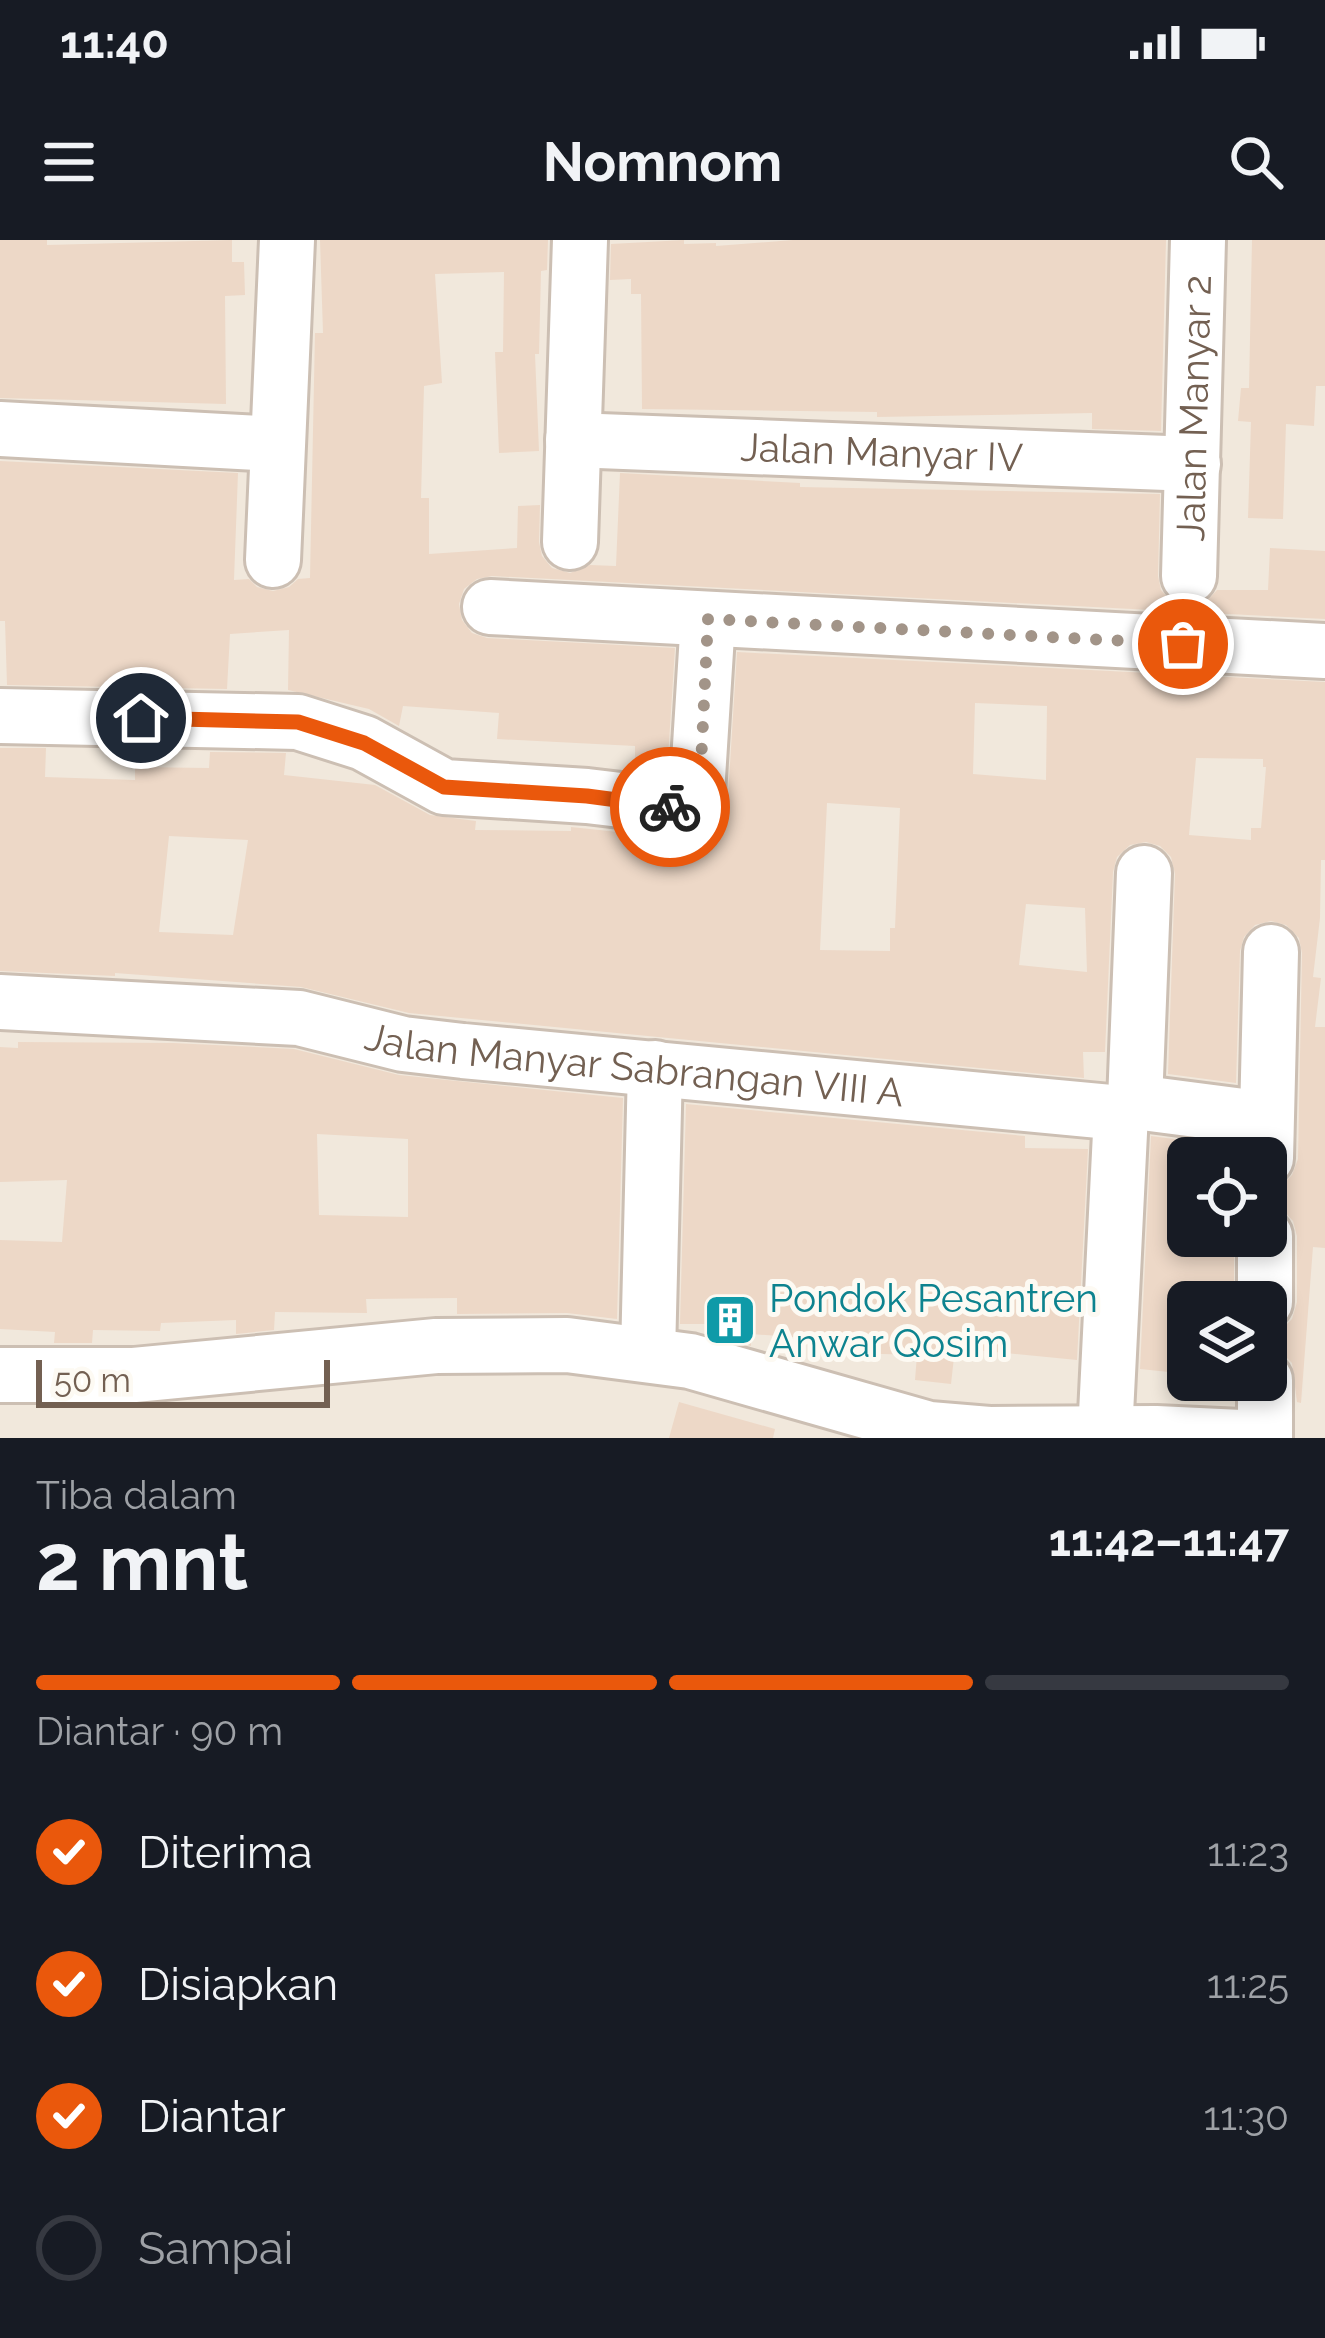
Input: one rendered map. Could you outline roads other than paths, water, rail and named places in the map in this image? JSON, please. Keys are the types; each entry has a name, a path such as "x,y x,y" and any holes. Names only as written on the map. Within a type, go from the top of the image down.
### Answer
{"street":[{"path":"273,560 287,240"},
{"path":"570,542 580,240"},
{"name":"Jalan Manyar 2","path":"1190,576 1198,240"},
{"path":"0,430 277,444"},
{"name":"Jalan Manyar IV","path":"572,440 1193,464"},
{"path":"490,607 1325,651"},
{"path":"0,716 298,722 364,743 444,787 696,808 708,619"},
{"path":"1105,1434 1144,873"},
{"path":"1266,1137 1271,952"},
{"name":"Jalan Manyar Sabrangan VIII A","path":"0,1002 299,1018 403,1043 1128,1107 1262,1137"},
{"path":"648,1354 656,1068"},
{"path":"0,1375 134,1375 436,1346 567,1345 689,1361 928,1429 988,1434 1263,1438 1264,1401"}],"place":[{"name":"Pondok Pesantren Anwar Qosim","path":"730,1320"}]}
